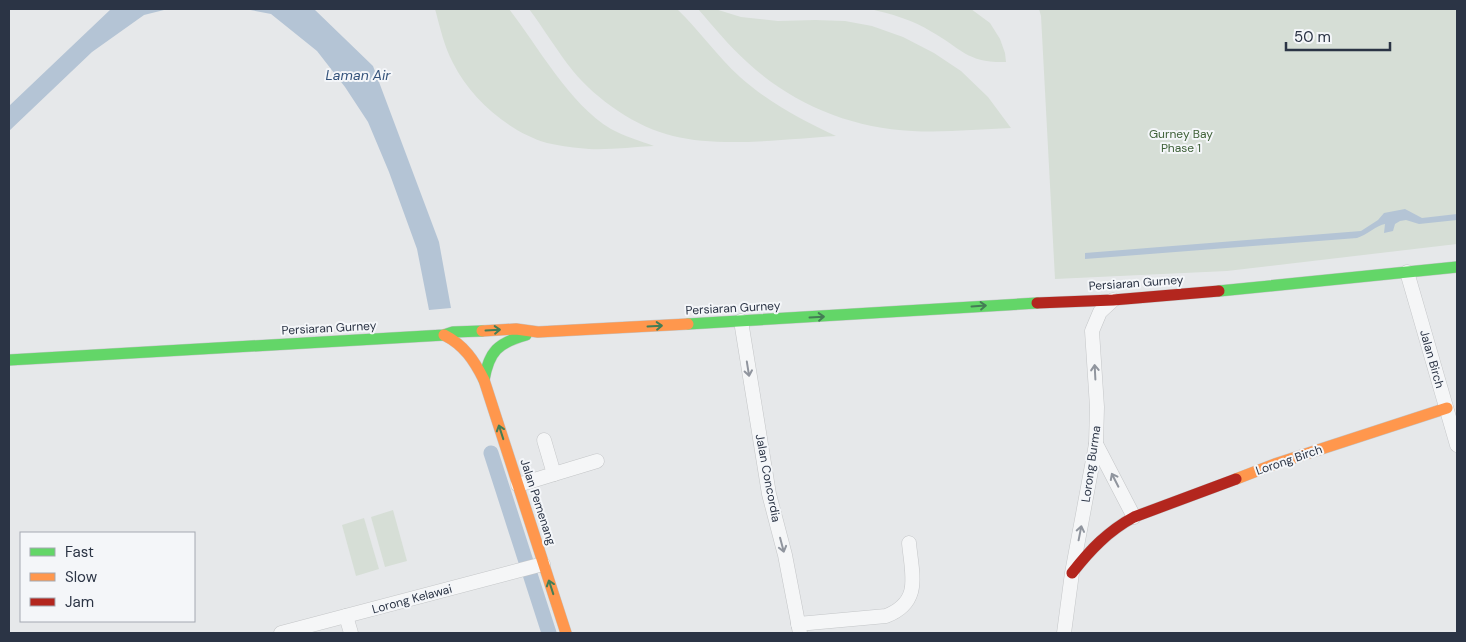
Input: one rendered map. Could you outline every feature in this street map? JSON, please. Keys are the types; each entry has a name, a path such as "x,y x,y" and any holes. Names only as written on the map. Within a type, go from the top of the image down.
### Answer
{"main road":[{"name":"Persiaran Gurney","path":"9,360 444,335 453,332 516,329 538,332 1004,304 1113,300 1306,283 1457,267"},
{"path":"484,380 488,358 495,349 508,340 538,332"},
{"name":"Jalan Pemenang","path":"444,335 455,339 464,346 470,353 484,380 518,485 531,567 566,633"},
{"name":"Lorong Birch","path":"1072,573 1094,544 1119,524 1134,517 1275,464 1446,408"}],"street":[{"name":"Jalan Birch","path":"1407,272 1457,445"},
{"name":"Lorong Burma","path":"1064,633 1072,573 1096,444 1097,407 1092,331 1100,312 1113,300"},
{"name":"Jalan Concordia","path":"741,321 769,494 785,555 799,628"},
{"path":"544,440 554,474"},
{"path":"1096,444 1134,517"},
{"path":"518,485 597,461"},
{"path":"799,628 886,616 898,611 905,605 913,584 909,543"},
{"name":"Lorong Kelawai","path":"281,633 531,567"},
{"path":"346,616 351,633"}],"green space":[{"path":"435,9 509,9 555,74 581,105 611,129 654,146 605,149 579,148 547,143 519,131 492,112 470,89 461,76 447,50"},
{"path":"529,9 677,9 732,69 762,95 811,124 836,136 732,142 692,140 659,132 618,111 583,82 567,63"},
{"path":"698,9 715,9 741,17 778,21 845,21 872,26 903,37 934,53 961,71 988,97 1011,128 912,131 889,129 845,119 803,101 765,77 734,50"},
{"path":"870,9 971,9 990,23 1000,39 1006,62 993,62 973,57 917,24 894,15"},
{"name":"Gurney Bay Phase 1","path":"1039,9 1457,9 1457,244 1227,271 1055,279 1041,16"},
{"path":"393,510 407,561 385,567 371,517"},
{"path":"364,518 379,569 356,576 342,525"}],"water":[{"path":"111,9 168,9 144,15 92,52 9,131 9,106"},
{"name":"Laman Air","path":"245,9 314,9 373,66 439,242 451,308 429,310 417,249 389,172 368,122 345,87 317,51 271,14"},
{"path":"1405,209 1422,218 1457,214 1457,220 1419,224 1406,220 1400,221 1395,224 1393,231 1384,233 1385,224 1357,238 1085,259 1085,253 1361,231 1378,220 1384,213"}],"waterway":[{"path":"491,453 549,633"}],"traffic: fast":[{"path":"1219,291 1457,267"},
{"path":"688,324 1037,303"},
{"path":"9,360 444,335 453,332 482,331"},
{"path":"484,380 489,362 496,350 508,341 526,335"}],"traffic: slow":[{"path":"482,331 516,329 538,332 688,324"},
{"path":"444,335 457,343 468,354 484,380 566,633"},
{"path":"1236,479 1275,464 1447,408"}],"traffic: jam":[{"path":"1037,303 1113,300 1219,291"},
{"path":"1072,573 1100,542 1116,528 1134,517 1236,479"}]}
